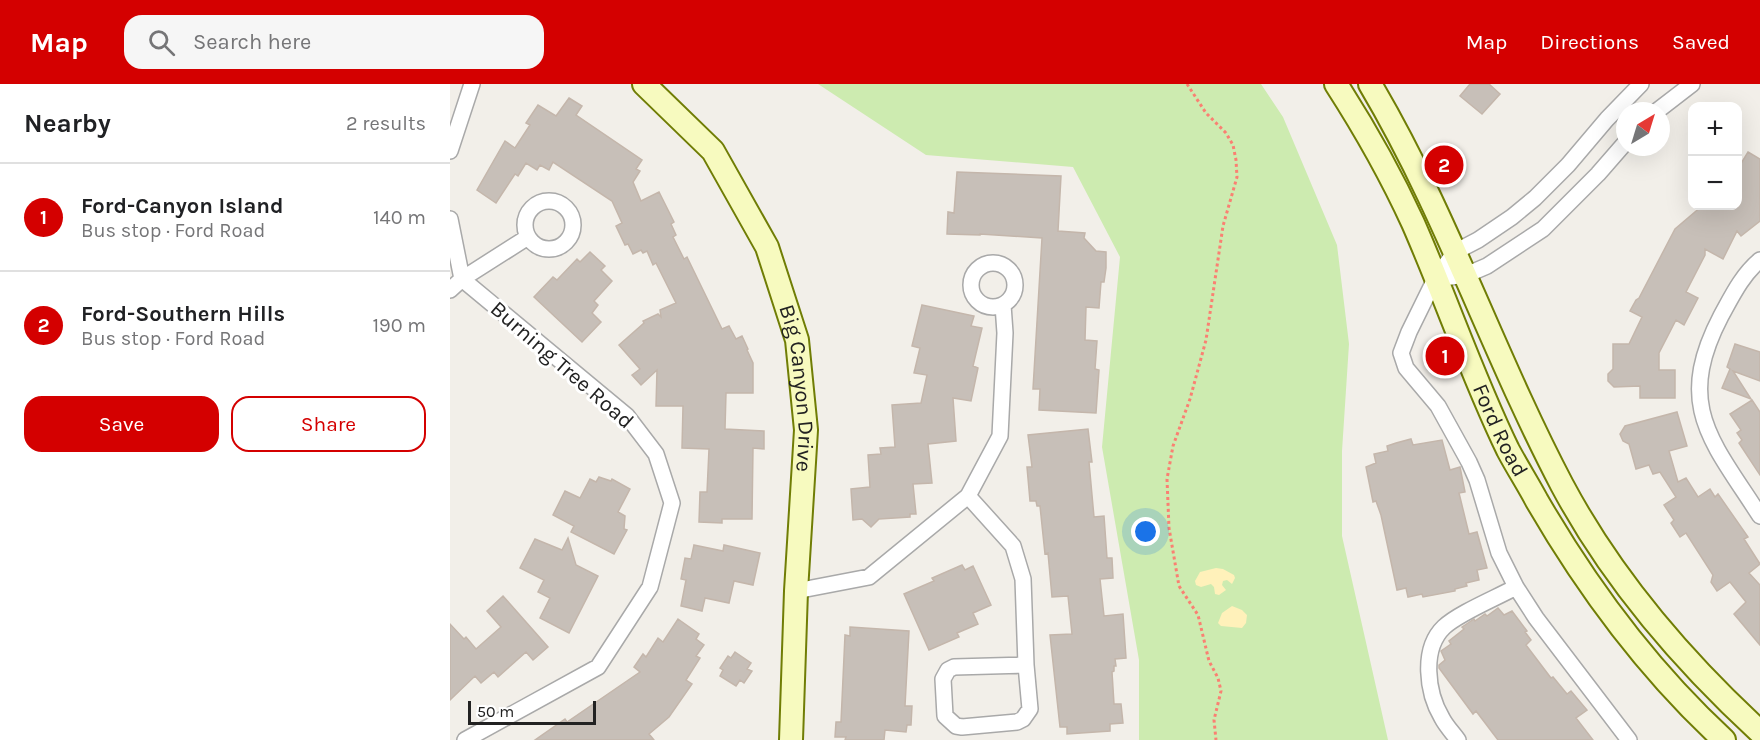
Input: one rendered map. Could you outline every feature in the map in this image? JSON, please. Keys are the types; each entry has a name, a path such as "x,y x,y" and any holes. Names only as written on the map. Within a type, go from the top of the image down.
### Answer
{"main road":[{"name":"Big Canyon Drive","path":"644,84 713,151 767,247 797,340 806,430 796,591 791,740"},
{"name":"Ford Road","path":"1336,84 1372,141 1413,223 1508,451 1568,554 1622,628 1716,737"},
{"name":"Ford Road","path":"1370,84 1392,122 1455,252 1563,487 1605,554 1660,627 1721,696 1760,732"}],"street":[{"path":"450,151 472,84"},
{"path":"1629,740 1536,618 1516,587 1499,553 1469,462 1438,406 1406,368 1401,358 1408,332 1435,279 1455,252 1478,240 1535,198 1641,84"},
{"path":"1669,102 1692,84"},
{"path":"1435,279 1466,275 1487,266 1543,229 1616,153"},
{"path":"450,219 462,279"},
{"path":"450,290 462,279 528,237"},
{"path":"1760,260 1738,284 1712,335 1704,355 1700,376 1703,419 1712,441 1760,516"},
{"name":"Burning Tree Road","path":"462,279 627,416 656,454 672,503 650,587 598,667 465,740"},
{"path":"796,591 869,577 968,496 1000,436 1005,333 1003,305"},
{"path":"968,496 1013,546 1019,561 1023,579 1030,709 1023,719 1017,722 962,727 956,726 945,716 944,679 948,670 954,667 1026,665"},
{"path":"1458,740 1435,704 1428,660 1430,648 1435,637 1445,626 1516,587"}],"path":[{"path":"1187,84 1206,113 1226,133 1233,145 1237,177 1223,226 1206,340 1190,399 1173,446 1167,479 1169,528 1179,586 1198,615 1209,661 1218,678 1221,691 1214,720 1216,740"}],"green space":[{"path":"818,84 1261,84 1283,117 1337,245 1349,344 1342,451 1342,536 1388,740 1139,740 1139,660 1102,447 1120,257 1073,167 926,155"}],"sand":[{"path":"1216,568 1223,569 1235,578 1232,584 1227,580 1223,581 1222,585 1226,590 1219,595 1215,594 1211,584 1201,587 1196,585 1195,581 1200,572"},
{"path":"1232,606 1247,615 1246,623 1242,628 1221,626 1218,623 1222,613"}],"building":[{"path":"1470,84 1489,84 1500,94 1482,114 1460,96"},
{"path":"569,98 582,106 576,115 642,160 636,169 640,171 633,182 641,201 659,192 674,222 671,224 676,235 673,237 684,259 687,257 722,329 729,326 736,339 742,336 748,349 753,363 753,393 726,393 725,429 764,431 764,449 753,448 752,519 722,519 722,523 699,522 700,492 707,492 709,449 682,448 683,406 656,406 657,370 641,385 632,375 640,369 619,345 644,323 643,321 658,314 661,317 660,310 676,303 656,263 653,265 647,251 643,253 641,250 633,254 628,244 625,245 616,226 622,223 612,201 553,162 549,170 540,165 537,170 526,163 518,176 515,174 496,203 477,190 505,141 515,148 530,125 526,123 538,105 556,116"},
{"path":"1748,152 1760,159 1760,221 1741,236 1737,231 1723,259 1705,249 1705,255 1686,292 1698,298 1684,325 1676,320 1659,353 1659,370 1675,370 1675,398 1640,398 1640,386 1614,387 1608,381 1608,374 1613,369 1613,344 1629,344 1642,317 1630,311 1675,229 1697,210 1742,210 1742,162"},
{"path":"957,172 1061,176 1058,231 1085,233 1084,238 1096,251 1106,252 1106,268 1104,282 1101,282 1099,308 1086,307 1085,340 1097,341 1095,369 1099,370 1096,413 1039,410 1040,389 1033,389 1042,238 947,234 948,212 954,213"},
{"path":"590,252 605,266 601,270 612,281 594,301 598,305 592,313 601,322 582,342 534,297 553,277 557,280 577,259 580,262"},
{"path":"922,305 974,316 971,326 982,328 973,366 978,368 971,401 953,398 956,441 928,444 932,483 913,484 916,514 910,514 910,517 879,519 871,527 862,519 853,520 851,489 870,487 868,455 881,454 880,448 895,447 892,405 921,403 927,375 914,373 920,348 912,346"},
{"path":"1735,344 1760,352 1760,381 1733,371 1751,399 1722,388 1730,369 1727,367"},
{"path":"1752,400 1760,412 1760,475 1739,443 1742,440 1737,433 1741,430 1730,414"},
{"path":"1677,412 1687,446 1669,451 1678,482 1686,478 1698,497 1710,489 1715,497 1718,494 1748,537 1744,539 1760,564 1749,573 1760,585 1760,645 1734,614 1746,602 1730,582 1717,591 1711,582 1713,575 1686,533 1680,537 1671,523 1674,520 1664,505 1676,497 1660,472 1653,474 1649,465 1636,469 1629,444 1623,441 1620,434 1625,426"},
{"path":"1088,429 1094,517 1104,516 1107,558 1112,558 1113,578 1100,579 1104,616 1123,614 1126,658 1115,659 1116,666 1112,672 1114,704 1121,704 1123,723 1110,724 1110,731 1067,734 1067,727 1060,727 1050,635 1072,634 1068,596 1052,597 1040,506 1037,506 1036,501 1030,501 1027,467 1032,467 1028,435"},
{"path":"1411,439 1413,445 1442,440 1450,470 1460,467 1465,492 1459,493 1469,534 1477,532 1487,568 1477,570 1479,580 1466,583 1467,586 1455,589 1455,591 1423,597 1422,594 1408,597 1406,588 1397,590 1381,515 1376,501 1373,502 1366,467 1376,463 1374,454 1388,451 1387,446"},
{"path":"599,477 611,481 612,479 630,489 618,512 625,516 624,529 627,530 614,554 571,532 574,526 553,515 565,491 580,498 590,479 596,482"},
{"path":"568,538 576,565 598,576 569,633 540,618 550,598 538,592 544,580 520,568 535,539 562,550"},
{"path":"694,545 723,551 724,545 760,553 753,585 734,581 729,603 705,598 702,611 681,606 686,580 681,579 685,558 691,559"},
{"path":"962,565 965,570 973,566 991,605 973,613 978,624 957,633 959,637 929,650 904,594"},
{"path":"503,596 548,647 533,660 526,652 498,677 494,672 481,683 475,676 450,700 450,624 476,649 501,627 487,611"},
{"path":"1498,608 1504,615 1512,611 1531,640 1526,645 1551,678 1553,677 1567,694 1571,691 1587,710 1576,718 1593,740 1498,740 1476,711 1473,714 1439,668 1445,660 1441,651 1451,644 1449,641 1464,629 1462,627 1485,614 1487,616"},
{"path":"678,619 699,634 696,639 704,645 696,656 700,658 686,680 692,684 669,717 649,734 654,740 535,740 565,719 567,722 640,672 634,667 643,654 646,657 658,638 663,642"},
{"path":"850,627 909,631 905,706 912,706 911,725 907,725 906,732 885,730 884,740 845,740 846,737 835,737 836,722 841,722 845,635 850,636"},
{"path":"735,652 751,663 747,669 752,671 744,683 740,680 736,686 720,676 723,670 720,668 728,656 731,658"}],"place":[{"name":"Ford-Southern Hills","path":"1444,165"},
{"name":"Ford-Canyon Island","path":"1445,356"}]}
